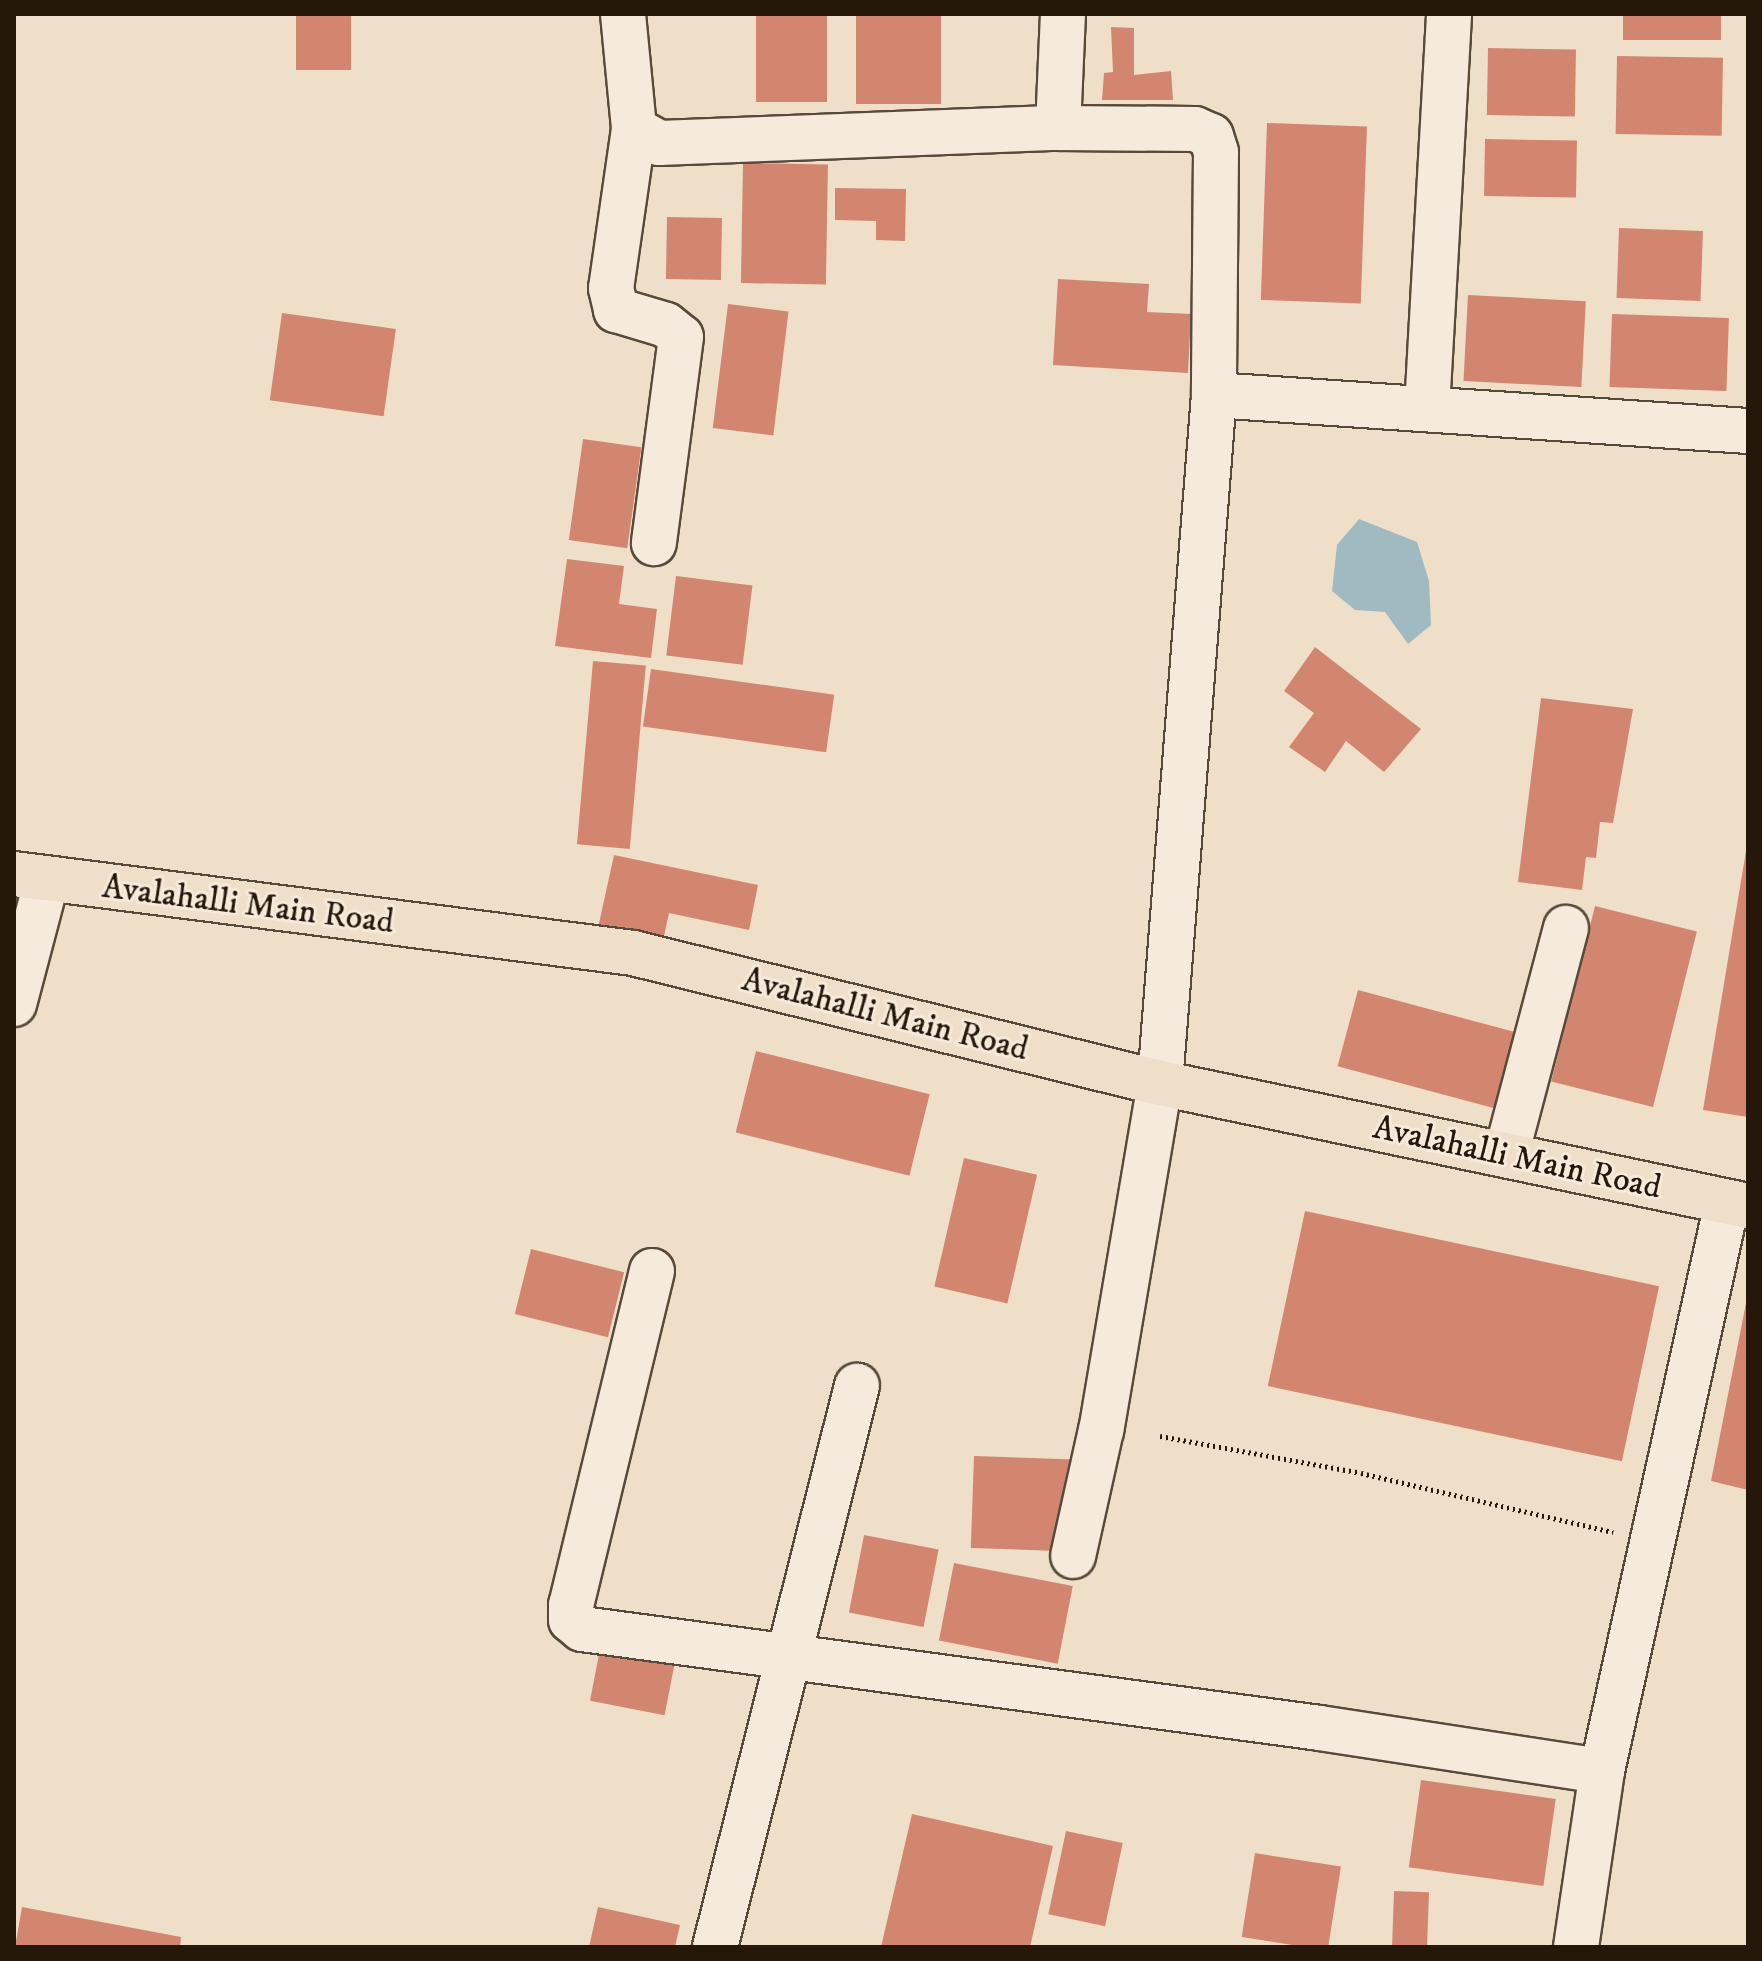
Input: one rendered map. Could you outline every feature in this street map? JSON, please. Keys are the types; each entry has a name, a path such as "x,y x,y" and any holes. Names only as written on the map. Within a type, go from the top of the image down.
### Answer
{"main road":[{"name":"Avalahalli Main Road","path":"30,877 633,953 1160,1083 1738,1204"}],"street":[{"path":"623,14 634,129 611,288 616,310 666,325 681,337 654,543"},
{"path":"1058,128 1063,14"},
{"path":"1427,409 1449,14"},
{"path":"634,129 659,143 1058,128 1195,129 1211,136 1216,152 1214,395 1160,1083 1108,1391 1073,1556"},
{"path":"1214,395 1748,431"},
{"path":"14,1004 30,877"},
{"path":"1506,1155 1566,928"},
{"path":"1576,1947 1602,1771 1653,1541 1738,1204"},
{"path":"652,1271 571,1620 582,1629 1602,1771"},
{"path":"715,1947 857,1386"}],"path":[{"path":"1160,1436 1361,1473 1653,1541"}],"water":[{"path":"1359,519 1417,542 1429,581 1431,625 1408,644 1385,612 1355,610 1332,591 1337,545"}],"building":[{"path":"296,14 351,14 351,70 296,70"},
{"path":"756,14 827,14 827,102 756,102"},
{"path":"856,14 941,14 941,104 856,104"},
{"path":"1623,14 1721,14 1721,40 1623,40"},
{"path":"1111,27 1134,28 1134,75 1171,71 1173,100 1102,100 1104,73 1113,72"},
{"path":"1488,48 1576,50 1575,117 1487,115"},
{"path":"1617,56 1723,58 1722,136 1616,134"},
{"path":"1267,123 1367,126 1361,303 1261,300"},
{"path":"1485,139 1577,141 1576,198 1484,196"},
{"path":"743,163 828,164 826,284 741,283"},
{"path":"835,188 906,189 905,241 876,240 876,221 835,220"},
{"path":"667,217 722,218 721,280 666,279"},
{"path":"1619,228 1703,231 1701,301 1617,298"},
{"path":"1058,279 1149,284 1147,312 1191,314 1188,373 1053,365"},
{"path":"1468,295 1586,301 1581,387 1463,381"},
{"path":"728,304 789,311 773,436 713,428"},
{"path":"282,313 396,329 384,416 270,400"},
{"path":"1612,314 1729,318 1726,391 1609,387"},
{"path":"583,439 641,447 627,548 569,540"},
{"path":"567,559 624,566 619,604 657,609 651,658 555,646"},
{"path":"676,576 752,585 743,665 666,655"},
{"path":"1315,647 1421,729 1384,772 1346,741 1325,772 1289,747 1314,713 1284,691"},
{"path":"593,661 646,666 630,849 577,844"},
{"path":"651,669 834,695 826,752 643,726"},
{"path":"1541,698 1633,709 1613,823 1600,822 1596,858 1586,857 1582,890 1518,882"},
{"path":"1748,851 1748,1117 1703,1110"},
{"path":"614,855 758,885 749,930 669,913 661,950 596,937"},
{"path":"1595,906 1697,931 1653,1107 1551,1082"},
{"path":"1358,990 1524,1035 1504,1111 1338,1066"},
{"path":"756,1051 930,1094 909,1176 736,1133"},
{"path":"964,1158 1037,1175 1007,1303 934,1287"},
{"path":"1305,1211 1659,1286 1622,1461 1268,1386"},
{"path":"531,1249 624,1272 608,1337 515,1314"},
{"path":"1748,1293 1748,1490 1711,1481"},
{"path":"974,1456 1075,1460 1072,1551 971,1548"},
{"path":"864,1535 939,1550 924,1627 849,1613"},
{"path":"954,1563 1073,1586 1058,1664 939,1641"},
{"path":"602,1639 677,1654 665,1715 590,1701"},
{"path":"1421,1780 1556,1799 1543,1886 1409,1867"},
{"path":"912,1814 1053,1846 1030,1947 881,1947"},
{"path":"1066,1831 1123,1843 1105,1926 1048,1914"},
{"path":"1255,1853 1341,1867 1328,1947 1305,1947 1242,1937"},
{"path":"1394,1891 1429,1892 1427,1947 1392,1947"},
{"path":"22,1907 181,1937 180,1947 15,1947"},
{"path":"598,1907 680,1925 675,1947 589,1947"}]}
